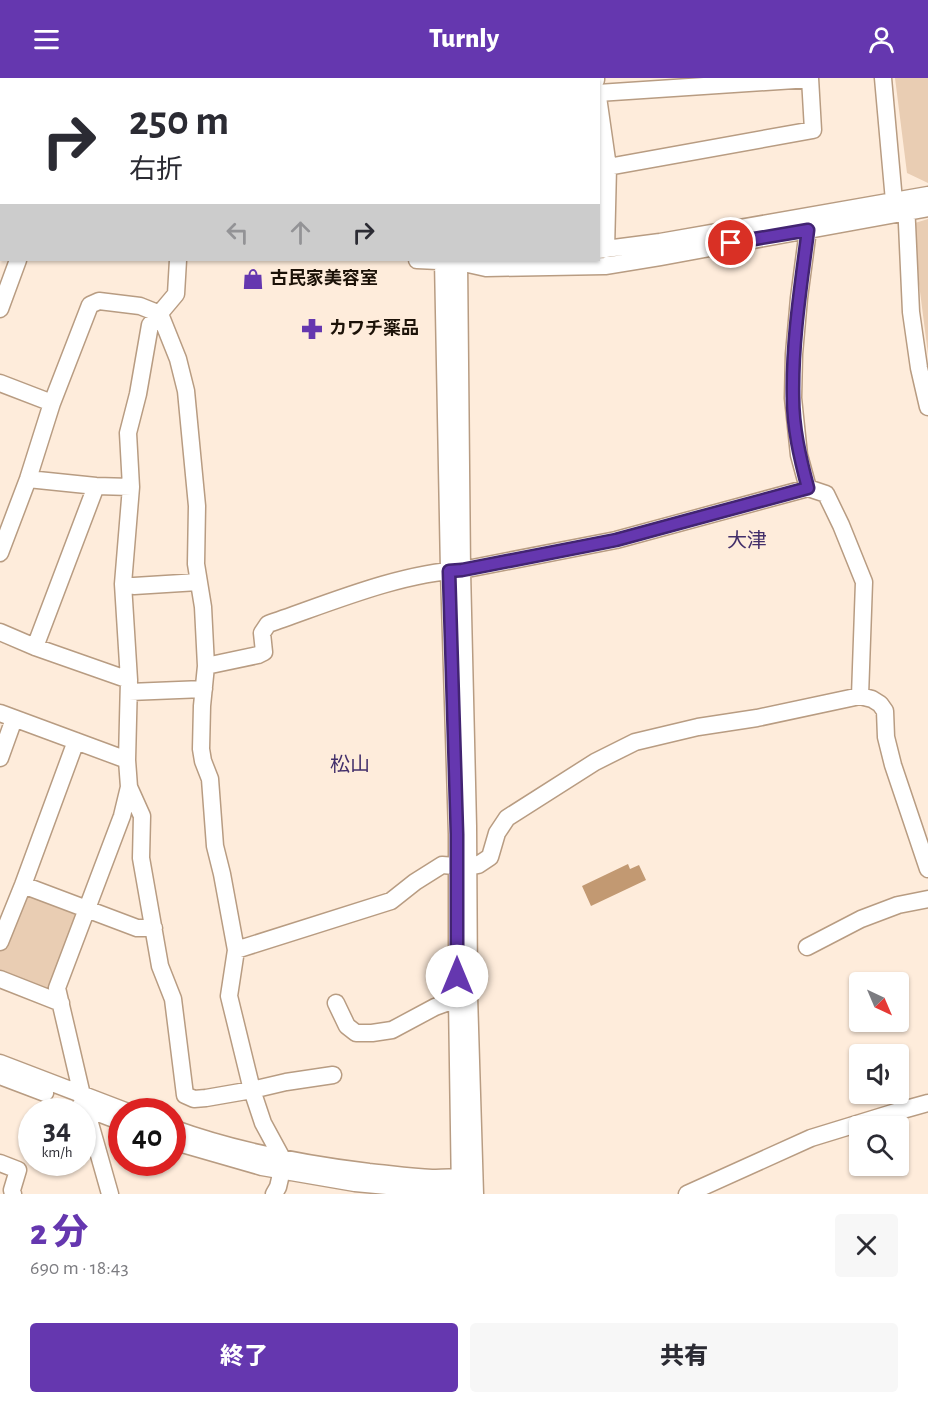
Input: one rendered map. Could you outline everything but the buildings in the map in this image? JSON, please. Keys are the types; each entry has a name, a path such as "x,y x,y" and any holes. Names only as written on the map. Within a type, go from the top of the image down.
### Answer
{"street":[{"path":"600,95 810,78 813,130 603,167"},
{"path":"883,78 901,207 911,312 919,368 928,407"},
{"path":"600,124 603,167 602,250 901,207 928,208"},
{"path":"466,1188 469,995 462,866 457,834 455,261 486,268 605,266 808,230 901,207 928,195"},
{"path":"808,230 794,354 793,398 799,455 808,488"},
{"path":"0,309 18,261"},
{"path":"83,1098 57,988 122,816 129,787 127,760 129,686 123,584 131,487 128,433 138,394 150,325 176,294 178,261"},
{"path":"0,553 28,479 52,403 90,305 99,301 140,306 160,314 178,359 186,392 197,506 196,564 203,607 206,666 201,749 210,779 215,846 236,950 229,996 252,1090 263,1123 282,1164 278,1187 274,1194"},
{"path":"0,383 52,403"},
{"path":"28,479 131,487"},
{"path":"35,647 96,486"},
{"path":"206,666 258,655 264,652 262,633 268,624 370,589 409,578 616,540 808,488 826,494 864,582 860,696"},
{"path":"123,584 134,586 198,582"},
{"path":"0,632 129,686 204,689"},
{"path":"236,950 391,901 442,865 478,865 490,857 497,833 507,818 595,762 634,742 698,727 757,718 860,696 872,699 885,711 886,736 893,765 928,869"},
{"path":"0,758 7,716 127,760"},
{"path":"0,942 76,741"},
{"path":"129,787 142,816 141,858 160,966 173,999 185,1095 194,1099 333,1075"},
{"path":"462,866 457,999 466,1188"},
{"path":"23,885 137,928 154,928"},
{"path":"807,947 861,918 898,905 928,899"},
{"path":"0,979 61,1004"},
{"path":"336,1003 347,1026 356,1033 372,1033 393,1030 435,1007 457,999"},
{"path":"0,1063 75,1098"},
{"path":"0,1076 71,1098"},
{"path":"687,1194 811,1138 928,1103"},
{"path":"186,1132 282,1164"},
{"path":"96,1144 110,1194"},
{"path":"186,1146 262,1167 282,1164 324,1166 433,1178 466,1188"},
{"path":"0,1163 18,1170 13,1194"}],"shaded area":[{"path":"895,78 928,78 928,183 907,173"},
{"path":"928,219 928,354 913,237 915,223"},
{"path":"628,864 630,869 639,865 646,880 591,906 582,886"},
{"path":"26,892 75,911 77,914 52,987 46,991 0,974 0,951 22,895"}],"place":[{"name":"古民家美容室","path":"253,279"},
{"name":"カワチ薬品","path":"312,329"}],"district":[{"name":"大津","path":"747,541"},
{"name":"松山","path":"350,765"}],"route":[{"path":"457,976 457,834 449,571 616,540 808,488 799,455 793,398 794,354 808,230 731,243"}]}
